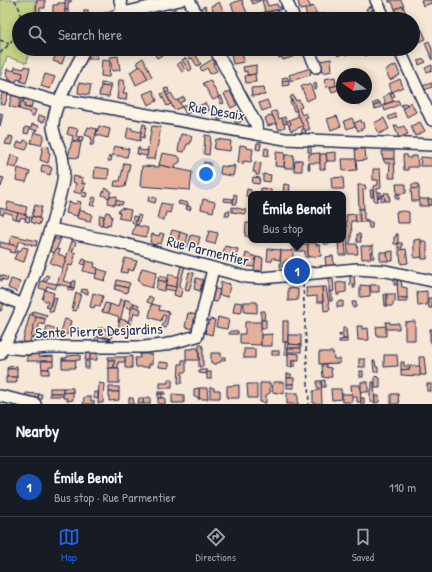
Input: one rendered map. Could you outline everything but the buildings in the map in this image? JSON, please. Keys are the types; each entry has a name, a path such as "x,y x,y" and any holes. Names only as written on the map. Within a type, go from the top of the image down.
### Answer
{"street":[{"path":"120,0 123,12"},
{"path":"127,12 180,0"},
{"path":"189,0 195,12"},
{"path":"286,0 291,12"},
{"path":"376,0 382,12"},
{"path":"1,349 23,305 50,228 62,185 62,157 53,126 54,117 60,101 82,56"},
{"path":"219,56 256,124 257,134"},
{"path":"311,56 316,67"},
{"path":"402,56 432,120"},
{"name":"Rue Desaix","path":"0,85 54,101 77,102 284,139 432,145"},
{"name":"Rue Parmentier","path":"50,228 117,242 246,277 262,278 357,269 373,269 386,270 432,281"},
{"name":"Sente Pierre Desjardins","path":"1,349 24,349 49,346 164,346 197,336 213,269"},
{"path":"0,295 23,305"},
{"path":"0,396 35,404"}],"path":[{"path":"15,0 20,12"},
{"path":"0,53 12,39"},
{"path":"0,40 9,44"},
{"path":"303,274 309,404"}],"green space":[{"path":"0,0 36,0 35,12 12,12 12,56 28,56 27,63 7,57 0,77"}],"place":[{"name":"Émile Benoit","path":"297,271"}]}
